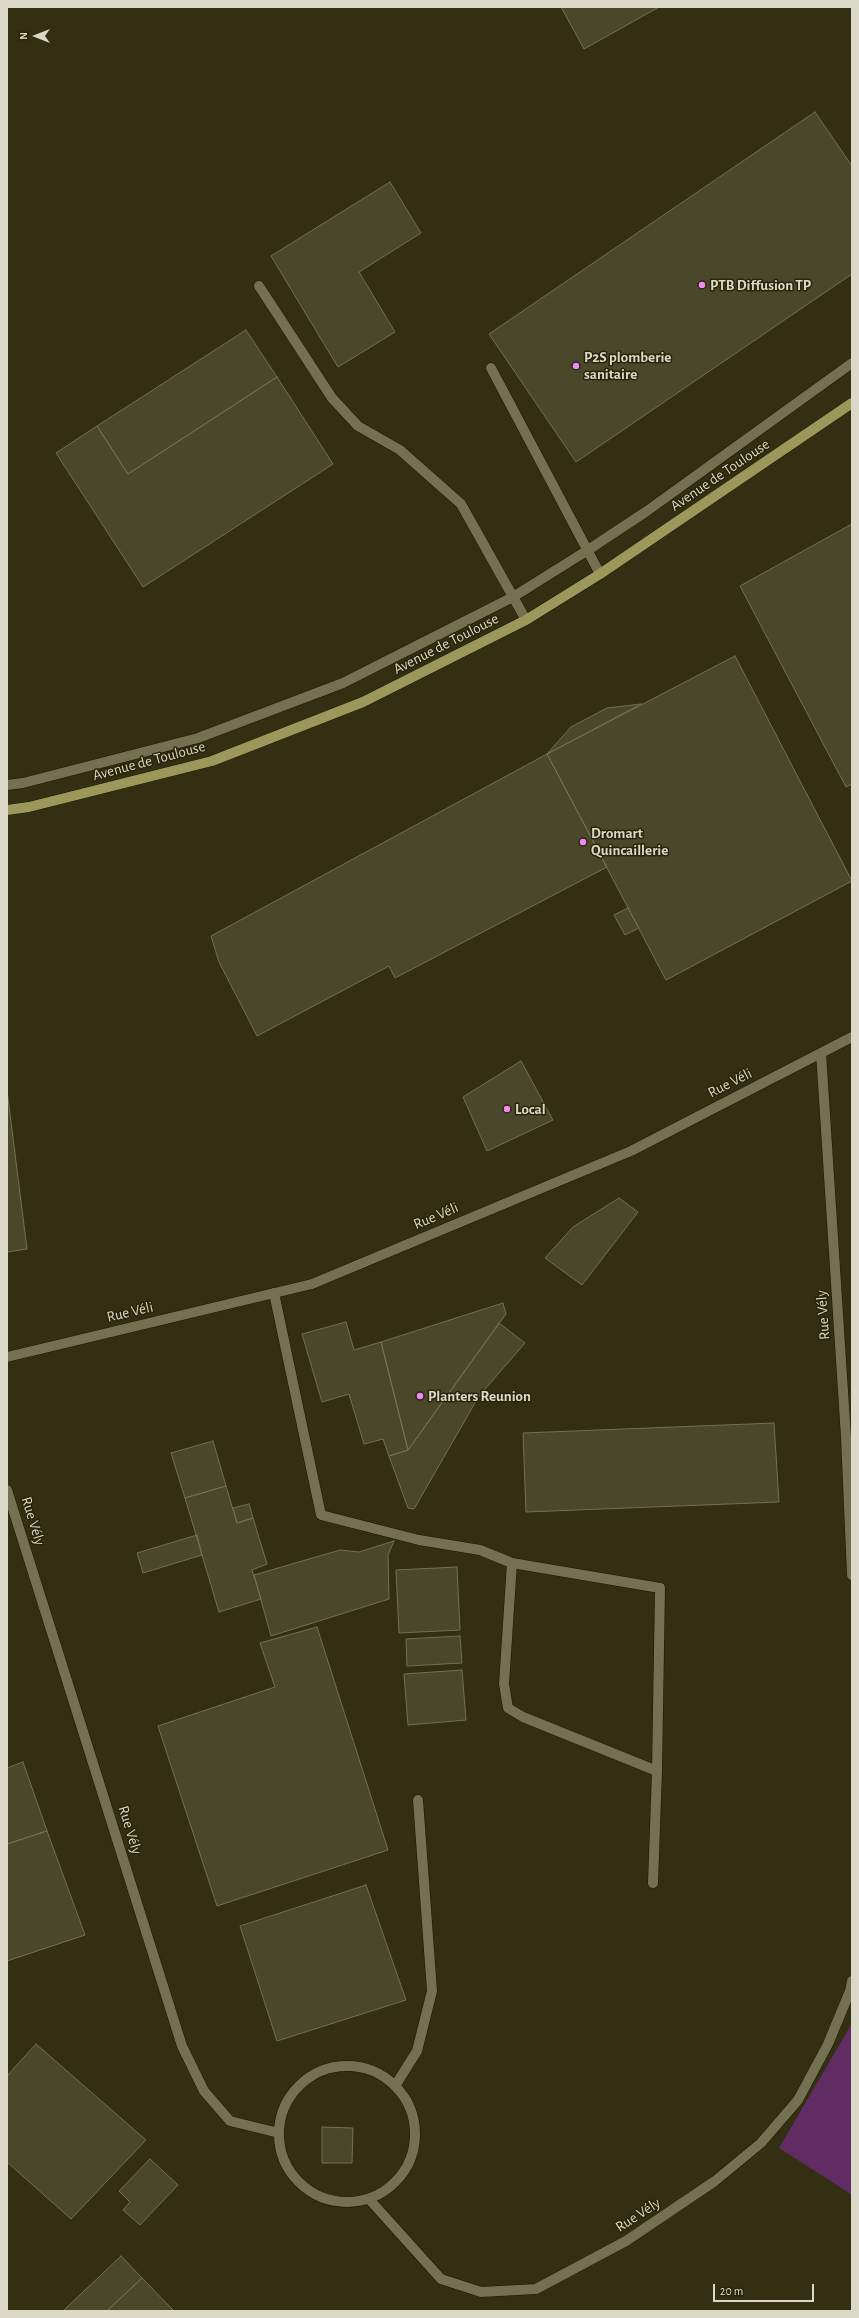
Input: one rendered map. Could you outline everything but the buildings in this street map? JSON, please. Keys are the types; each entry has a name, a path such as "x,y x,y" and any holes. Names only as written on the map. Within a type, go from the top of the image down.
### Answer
{"main road":[{"name":"Avenue de Toulouse","path":"7,810 30,807 212,761 363,702 526,620 600,574 852,403"}],"street":[{"path":"259,286 337,403 358,426 400,450 461,504 526,620"},
{"path":"7,785 23,783 206,735 344,683 513,597 588,550 647,511 852,363"},
{"path":"491,368 600,574"},
{"name":"Rue Véli","path":"7,1357 312,1284 631,1151 852,1037"},
{"name":"Rue Vély","path":"821,1053 846,1437 852,1576"},
{"path":"274,1293 321,1515 420,1540 480,1550 512,1563 660,1588 658,1771 653,1883"},
{"name":"Rue Vély","path":"7,1490 182,2046 204,2091 230,2120 279,2132"},
{"path":"512,1563 504,1684 508,1708 523,1717 658,1771"},
{"path":"396,2086 417,2051 432,1991 418,1800"},
{"name":"Rue Vély","path":"369,2199 441,2279 481,2292 536,2289 626,2242 715,2181 761,2143 798,2100 828,2044 850,1991 852,1981"},
{"path":"348,2066 366,2068 382,2076 396,2086 406,2100 413,2116 415,2133 413,2150 407,2167 397,2180 384,2192 369,2199 351,2202 333,2201 315,2194 300,2183 289,2169 282,2151 279,2132 283,2114 289,2098 300,2084 315,2074 331,2068 348,2066"}],"shaded area":[{"path":"852,2023 852,2195 779,2148"}],"place":[{"name":"PTB Diffusion TP","path":"702,285"},
{"name":"P2S plomberie sanitaire","path":"576,366"},
{"name":"Dromart Quincaillerie","path":"583,842"},
{"name":"Local","path":"507,1109"},
{"name":"Planters Reunion","path":"420,1396"}]}
